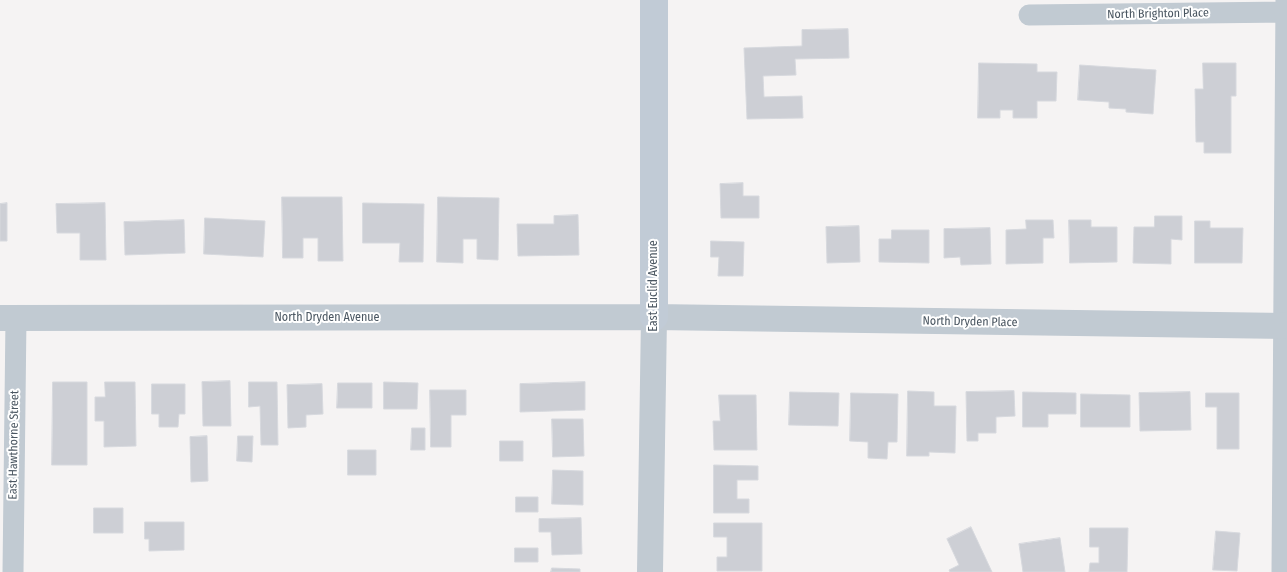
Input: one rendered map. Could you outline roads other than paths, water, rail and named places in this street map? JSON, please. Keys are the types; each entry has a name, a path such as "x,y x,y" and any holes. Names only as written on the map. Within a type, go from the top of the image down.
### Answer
{"main road":[{"name":"East Euclid Avenue","path":"654,0 654,317"}],"street":[{"name":"North Brighton Place","path":"1029,15 1287,8"},
{"path":"1282,572 1287,8"},
{"name":"North Dryden Avenue","path":"8,318 654,317"},
{"name":"North Dryden Place","path":"654,317 1285,326"},
{"name":"East Euclid Avenue","path":"650,572 654,317"},
{"name":"East Hawthorne Street","path":"8,318 13,572"}]}
